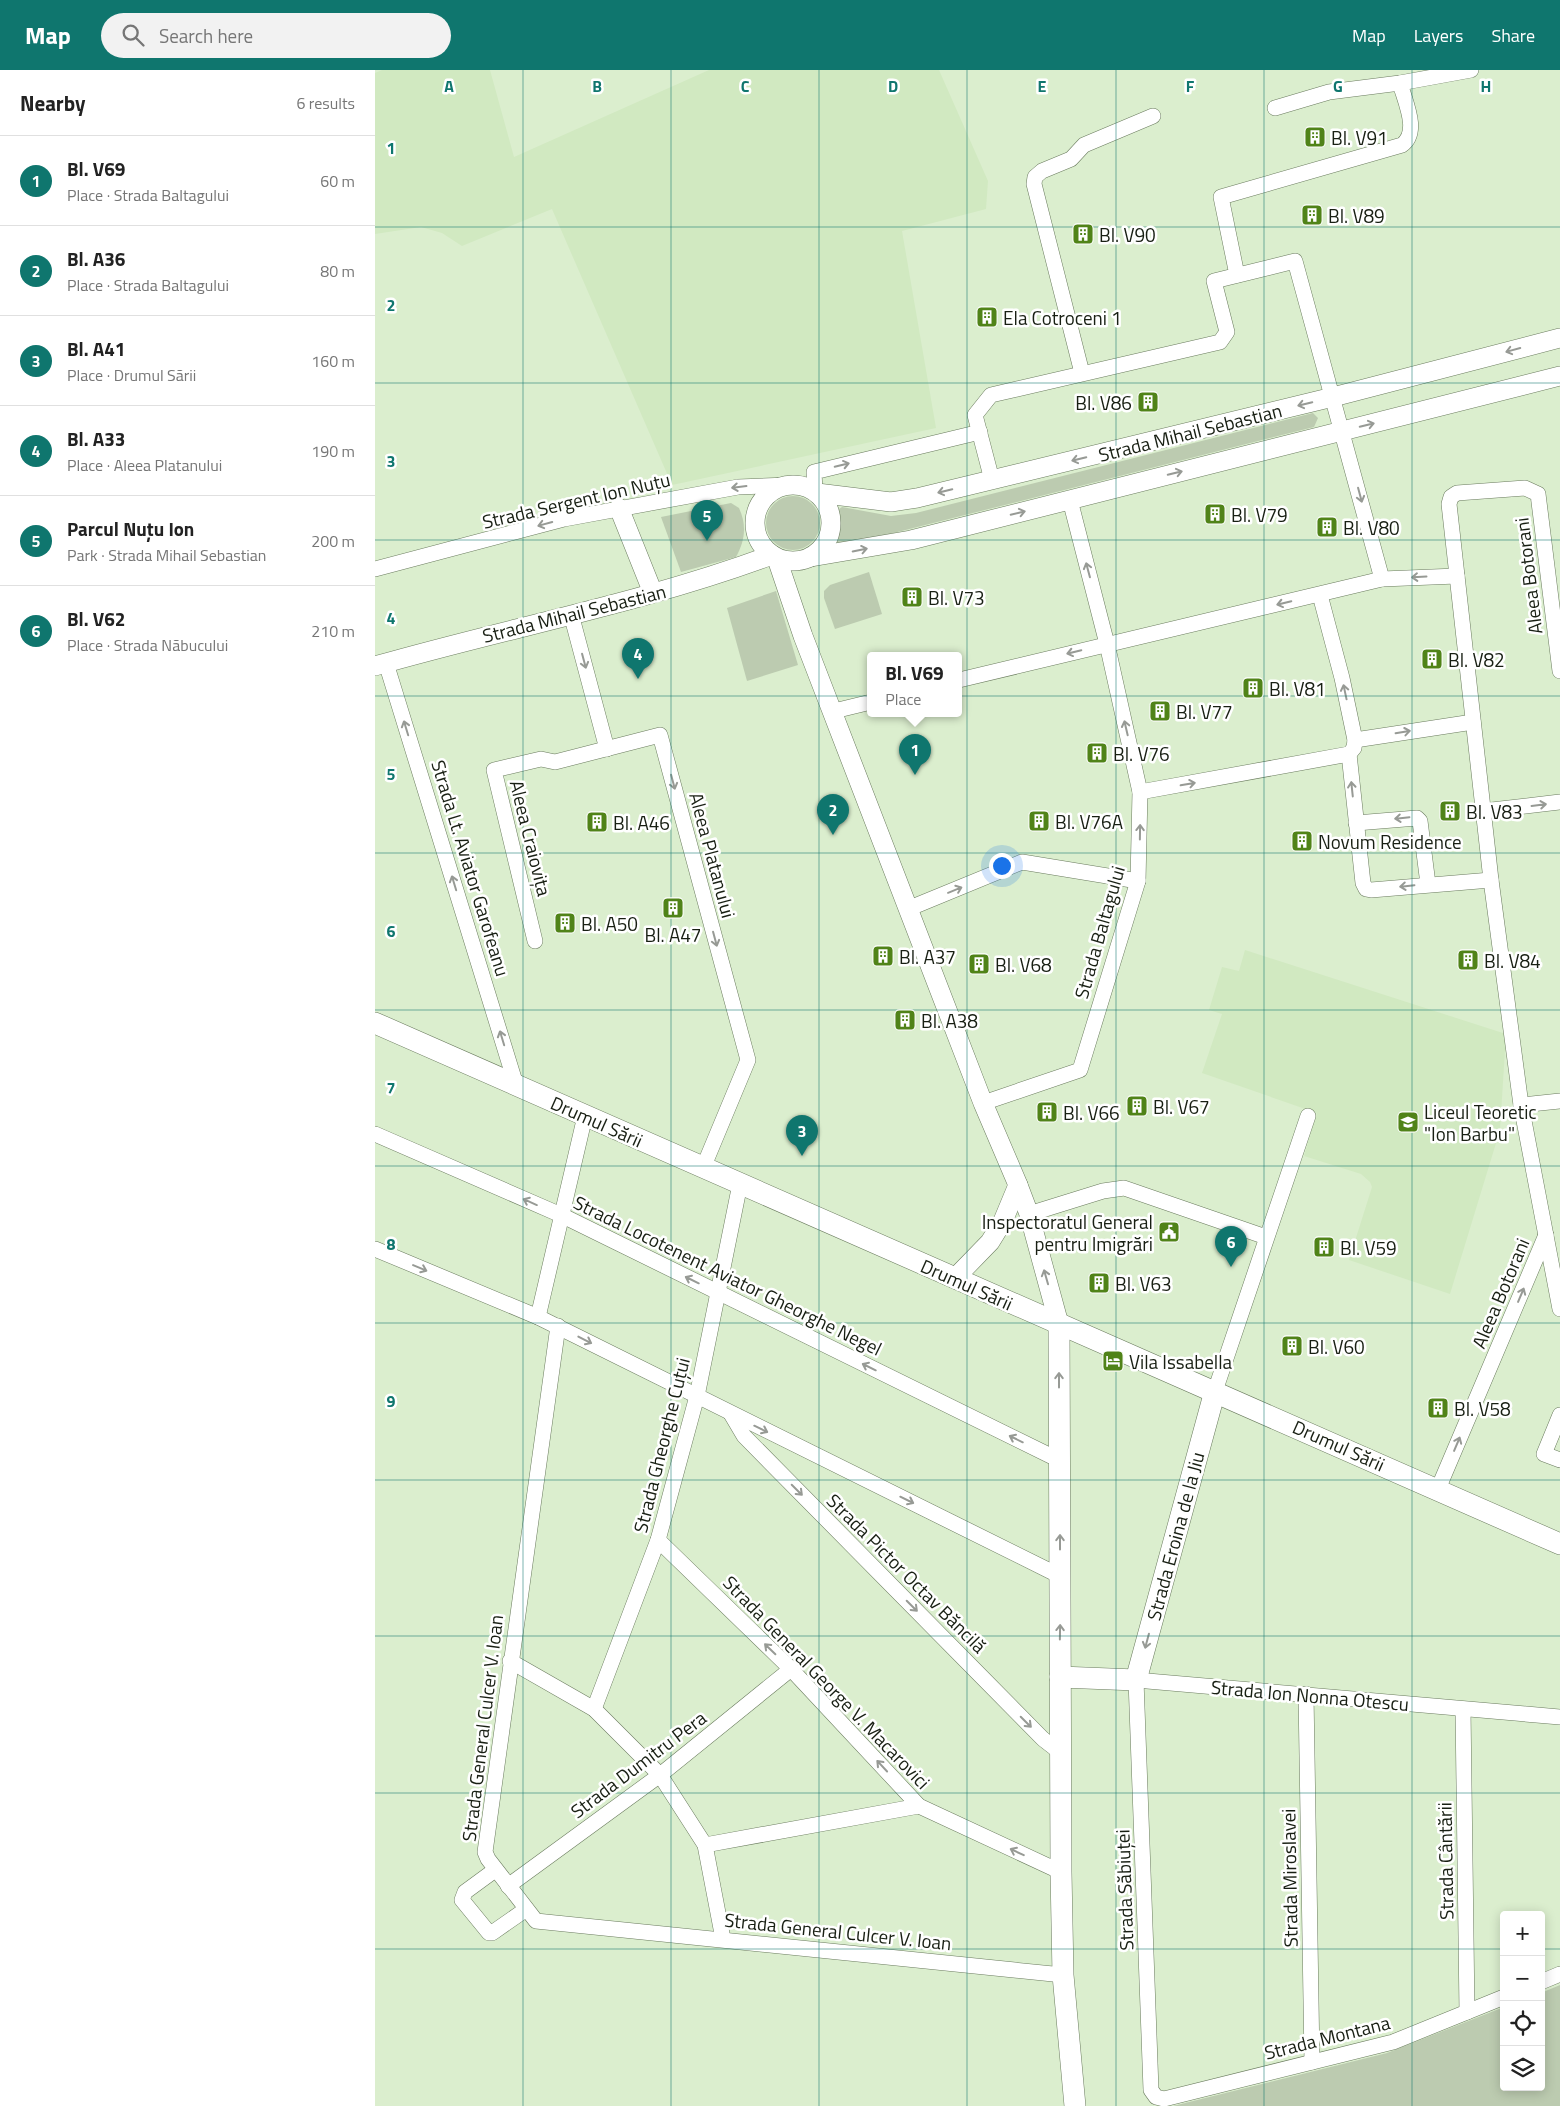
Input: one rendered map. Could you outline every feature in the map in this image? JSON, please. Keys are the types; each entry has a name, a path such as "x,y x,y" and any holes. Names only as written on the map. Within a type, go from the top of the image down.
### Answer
{"main road":[{"name":"Drumul Sării","path":"375,1023 1560,1544"},
{"path":"1059,1324 1059,1677 1063,1975 1075,2106"},
{"name":"Strada Eroina de la Jiu","path":"1137,1680 1215,1392"},
{"name":"Strada Ion Nonna Otescu","path":"1059,1677 1137,1680"}],"street":[{"path":"1275,108 1329,92 1400,83 1471,70"},
{"path":"1237,275 1221,197 1402,145 1409,140 1412,130 1400,83"},
{"path":"1082,373 1034,184 1035,177 1042,171 1071,159 1084,145 1153,116"},
{"path":"992,480 975,416 991,394 1220,342 1227,332 1213,281 1295,261 1382,579"},
{"name":"Strada Mihail Sebastian","path":"816,492 891,502 992,480 1333,397 1560,338"},
{"name":"Strada Mihail Sebastian","path":"806,559 911,540 1560,376"},
{"path":"1539,382 1560,389"},
{"path":"816,492 814,472 980,432"},
{"path":"787,588 790,574 806,559 821,550 828,539 832,527 831,514 826,503 816,492 804,486 788,485 776,489 766,496 759,506 755,518 755,530 759,542 775,557 789,562 806,559"},
{"name":"Strada Sergent Ion Nuțu","path":"375,569 564,519 738,487 788,485"},
{"name":"Aleea Botorani","path":"1438,1489 1547,1235 1521,1105 1491,880 1449,504 1451,497 1457,493 1525,488 1538,494 1560,671"},
{"name":"Strada Baltagului","path":"983,1103 1080,1070 1138,876 1140,792 1107,644 1070,500"},
{"path":"619,508 653,593"},
{"path":"775,557 983,1103 1029,1214 1059,1324"},
{"name":"Strada Mihail Sebastian","path":"381,665 653,593 775,557"},
{"path":"962,679 1382,579 1457,576"},
{"path":"1320,594 1342,678 1352,747 1356,823 1363,883 1366,889 1491,880"},
{"path":"571,614 607,749"},
{"name":"Strada Lt. Aviator Garofeanu","path":"381,665 516,1085"},
{"path":"833,711 867,703"},
{"path":"1140,792 1473,722"},
{"name":"Aleea Platanului","path":"607,749 660,735 748,1060 703,1168"},
{"name":"Aleea Craiovița","path":"535,941 493,770 541,759 555,762 607,749"},
{"path":"1483,812 1560,802"},
{"path":"1356,823 1417,818 1420,821 1428,884"},
{"path":"909,908 1021,862 1138,876"},
{"path":"1521,1105 1560,1101"},
{"path":"539,1317 585,1116"},
{"path":"1215,1392 1308,1116"},
{"name":"Strada Locotenent Aviator Gheorghe Negel","path":"375,1134 561,1215 1059,1460"},
{"name":"Strada Gheorghe Cuțui","path":"594,1709 658,1540 697,1396 740,1184"},
{"path":"955,1278 990,1242 1003,1220 1018,1185"},
{"path":"1029,1214 1103,1191 1124,1188 1266,1237"},
{"path":"1547,1235 1560,1309"},
{"path":"375,1249 558,1326 731,1414 1060,1576"},
{"name":"Strada General Culcer V. Ioan","path":"558,1326 485,1852 495,1870 525,1910 536,1921 723,1938 1063,1975"},
{"name":"Strada Pictor Octav Băncilă","path":"731,1414 744,1436 1043,1740 1061,1753"},
{"path":"1560,1415 1543,1454 1560,1460"},
{"name":"Strada General George V. Macarovici","path":"658,1540 791,1669 919,1806 1061,1872"},
{"path":"510,1661 594,1709 661,1775 705,1845 723,1938"},
{"name":"Strada Dumitru Pera","path":"508,1886 661,1775 791,1669"},
{"name":"Strada Ion Nonna Otescu","path":"1137,1680 1560,1717"},
{"name":"Strada Săbiuței","path":"1137,1680 1151,2090 1156,2097"},
{"name":"Strada Miroslavei","path":"1307,1694 1312,2062"},
{"name":"Strada Cântării","path":"1463,1709 1467,2012"},
{"path":"705,1845 919,1806"},
{"path":"495,1870 465,1892 462,1900 489,1933 492,1933 525,1910"},
{"path":"1545,1980 1560,1974"},
{"name":"Strada Montana","path":"1156,2097 1164,2099 1393,2042 1500,1999"}],"shaded area":[{"path":"382,70 490,70 514,157 709,70 939,70 988,181 986,209 902,231 936,428 672,485 552,209 462,246 442,233 421,227 375,234 375,73"},
{"path":"1313,413 1318,418 1314,427 842,546 835,541 839,509 842,507 891,516 916,513"},
{"path":"788,496 798,496 808,500 816,508 820,523 816,538 808,546 798,550 788,550 778,546 770,538 766,528 766,518 770,508 778,500"},
{"path":"731,503 739,508 744,527 743,539 736,557 681,572 661,517"},
{"path":"869,572 882,614 835,629 824,598 824,591 830,585"},
{"path":"776,591 798,665 747,681 727,608"},
{"name":"Liceul Teoretic \"Ion Barbu\"","path":"1245,950 1506,1034 1500,1130 1450,1294 1349,1260 1372,1187 1370,1182 1361,1174 1304,1156 1317,1113 1202,1073 1222,1014 1209,1010 1222,967 1239,971"},
{"path":"1560,1985 1560,2106 1173,2106 1387,2053 1500,2009 1500,2091 1545,2091 1545,1991"}],"place":[{"name":"Bl. V91","path":"1315,137"},
{"name":"Bl. V89","path":"1312,215"},
{"name":"Bl. V90","path":"1083,234"},
{"name":"Ela Cotroceni 1","path":"987,317"},
{"name":"Bl. V86","path":"1148,402"},
{"name":"Bl. V79","path":"1215,514"},
{"name":"Bl. V80","path":"1327,527"},
{"name":"Parcul Nuțu Ion","path":"707,541"},
{"name":"Bl. V73","path":"912,597"},
{"name":"Bl. V82","path":"1432,659"},
{"name":"Bl. A33","path":"638,679"},
{"name":"Bl. V81","path":"1253,688"},
{"name":"Bl. V77","path":"1160,711"},
{"name":"Bl. V76","path":"1097,753"},
{"name":"Bl. V69","path":"915,775"},
{"name":"Bl. V83","path":"1450,811"},
{"name":"Bl. V76A","path":"1039,821"},
{"name":"Bl. A46","path":"597,822"},
{"name":"Bl. A36","path":"833,835"},
{"name":"Novum Residence","path":"1302,841"},
{"name":"Bl. A47","path":"673,908"},
{"name":"Bl. A50","path":"565,923"},
{"name":"Bl. A37","path":"883,956"},
{"name":"Bl. V84","path":"1468,960"},
{"name":"Bl. V68","path":"979,964"},
{"name":"Bl. A38","path":"905,1020"},
{"name":"Bl. V67","path":"1137,1106"},
{"name":"Bl. V66","path":"1047,1112"},
{"name":"Liceul Teoretic \"Ion Barbu\"","path":"1408,1122"},
{"name":"Bl. A41","path":"802,1156"},
{"name":"Inspectoratul General pentru Imigrări","path":"1169,1232"},
{"name":"Bl. V59","path":"1324,1247"},
{"name":"Bl. V62","path":"1231,1267"},
{"name":"Bl. V63","path":"1099,1283"},
{"name":"Bl. V60","path":"1292,1346"},
{"name":"Vila Issabella","path":"1113,1361"},
{"name":"Bl. V58","path":"1438,1408"}]}
